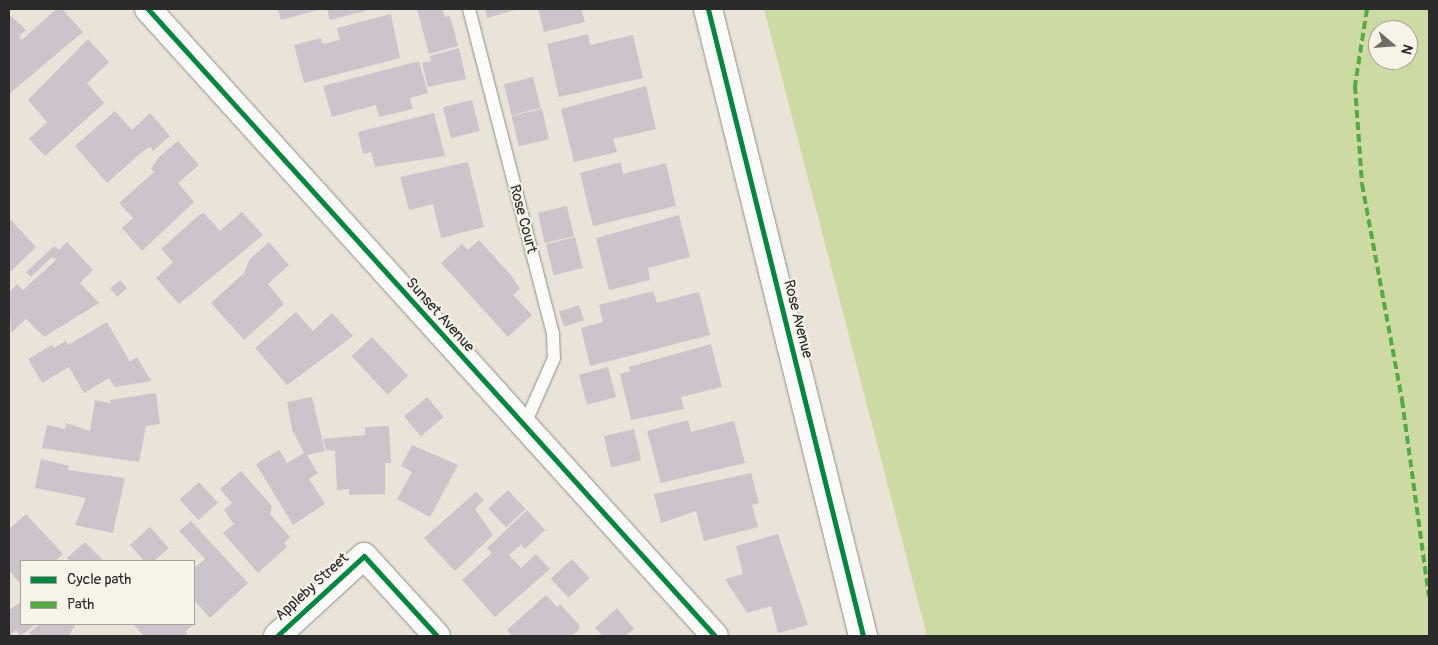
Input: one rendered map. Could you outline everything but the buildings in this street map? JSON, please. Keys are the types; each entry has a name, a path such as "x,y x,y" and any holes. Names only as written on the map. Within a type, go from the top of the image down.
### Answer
{"street":[{"name":"Sunset Avenue","path":"148,9 715,636"},
{"name":"Rose Avenue","path":"708,9 863,636"},
{"name":"Appleby Street","path":"277,636 364,556 437,636"}],"lane":[{"name":"Rose Court","path":"468,9 553,334 554,358 524,426"}],"green space":[{"path":"764,9 1429,9 1429,636 927,636"}],"marked path":[{"path":"1367,9 1355,86 1362,184 1402,400 1429,596"}],"cycle path":[{"path":"148,9 715,636"},
{"path":"708,9 863,636"},
{"path":"277,636 364,556 437,636"}]}
